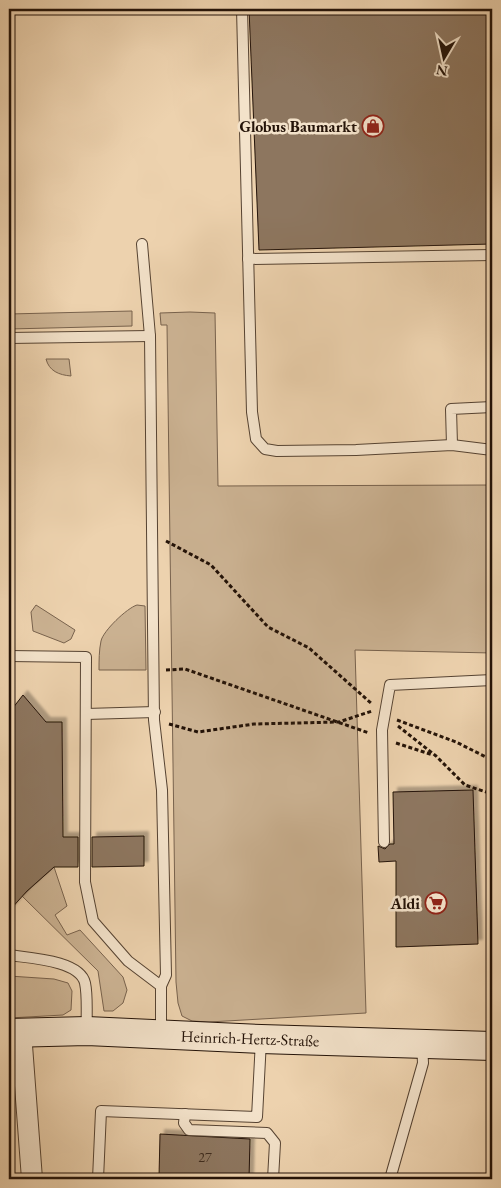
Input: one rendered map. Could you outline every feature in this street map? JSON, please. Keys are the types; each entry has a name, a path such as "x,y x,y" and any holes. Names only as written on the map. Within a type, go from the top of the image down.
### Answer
{"street":[{"name":"Heinrich-Hertz-Straße","path":"15,1032 87,1031 261,1039 492,1046"},
{"path":"15,1032 32,1179"}],"lane":[{"path":"242,9 252,412 256,439 264,449 277,451 452,445 492,450"},
{"path":"142,244 150,336 154,716 162,790 166,975 161,986 161,1034"},
{"path":"248,259 492,255"},
{"path":"9,338 150,336"},
{"path":"452,445 451,409 492,407"},
{"path":"9,656 86,657 85,882 93,922 128,961 161,986"},
{"path":"384,842 382,738 390,685 492,680 492,692"},
{"path":"86,714 154,716"},
{"path":"9,955 62,963 76,970 85,981 87,1031"},
{"path":"98,1179 100,1111 257,1117 261,1039"},
{"path":"390,1179 423,1063 422,1043"},
{"path":"184,1114 184,1123 189,1130 267,1132 275,1144 274,1179"}],"path":[{"path":"152,533 211,565 268,628 309,648 377,709 339,722 254,724 198,732 154,716"},
{"path":"154,670 185,669 436,756"},
{"path":"385,716 436,756 465,785 492,794"},
{"path":"385,716 456,742 492,760"}],"shaded area":[{"path":"132,311 132,326 9,329 9,314"},
{"path":"160,313 215,313 218,486 492,485 492,653 355,650 366,1013 209,1022 192,1021 182,1016 178,1003 176,982 167,325 161,325"},
{"path":"46,359 69,359 71,376 55,372 49,367"},
{"path":"36,605 75,630 71,639 64,643 33,631 31,612"},
{"path":"137,605 145,606 146,670 99,670 100,648 103,637 116,620 127,610"},
{"path":"54,867 67,906 55,915 67,935 80,930 123,977 127,990 123,1003 113,1011 104,1011 98,971 22,896"},
{"path":"9,976 54,979 68,983 72,991 71,1010 63,1015 9,1018"}],"building":[{"name":"Globus Baumarkt","path":"249,9 492,9 492,244 259,250"},
{"path":"23,695 46,722 62,722 63,837 78,837 78,867 54,867 27,891 9,911 9,713"},
{"name":"Aldi","path":"473,790 478,944 396,947 396,861 379,862 378,846 385,849 390,844 394,844 393,792"},
{"path":"144,836 144,866 92,867 92,837"},
{"path":"160,1134 250,1139 249,1179 159,1177"}],"place":[{"name":"Globus Baumarkt","path":"373,126"},
{"name":"Aldi","path":"436,903"}]}
